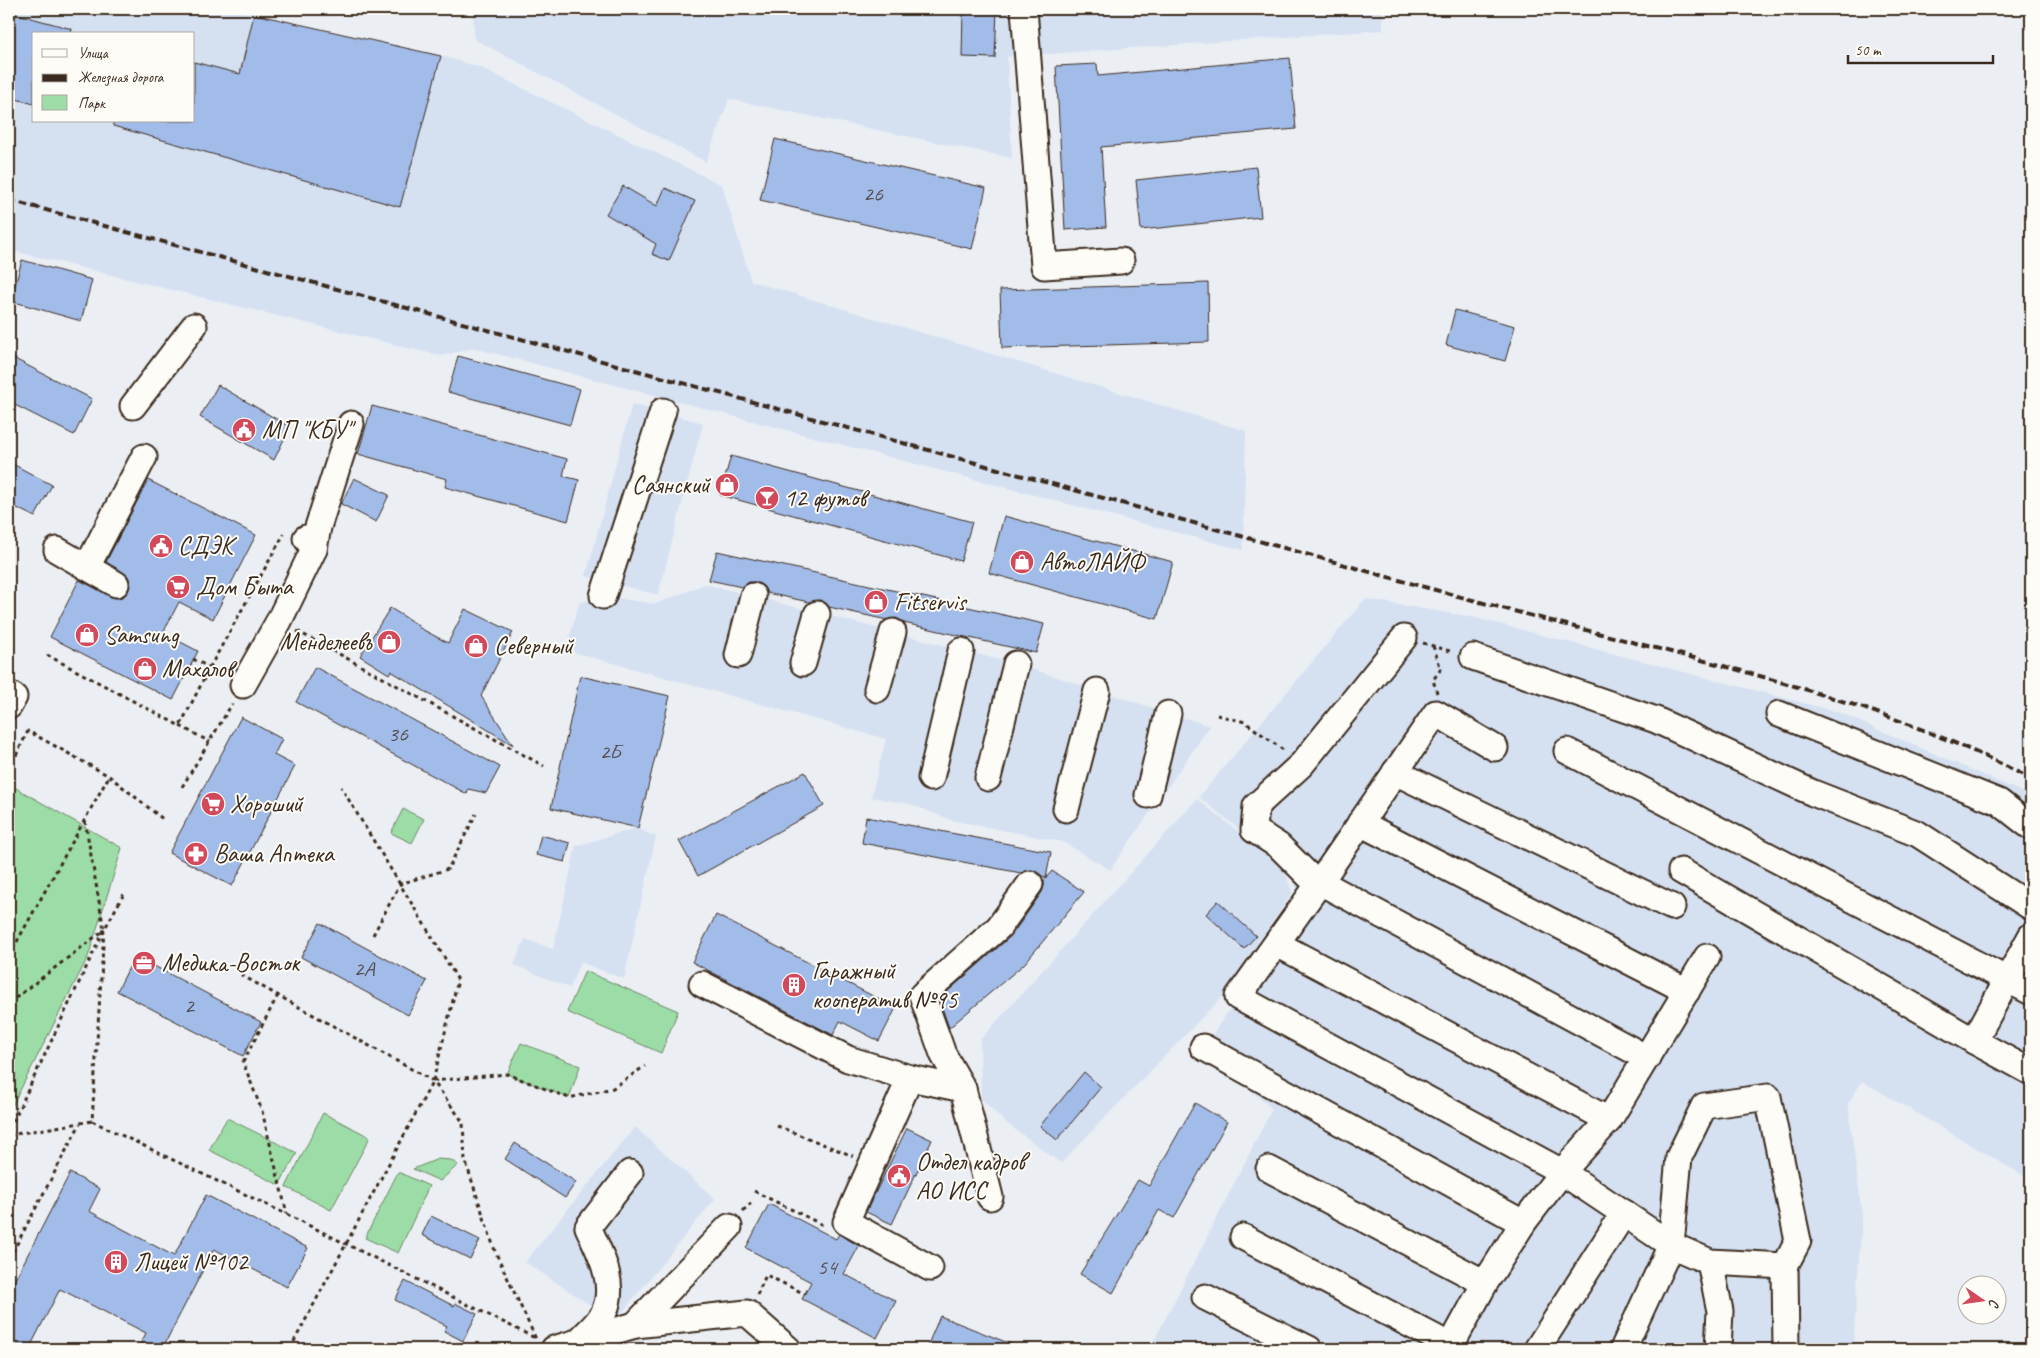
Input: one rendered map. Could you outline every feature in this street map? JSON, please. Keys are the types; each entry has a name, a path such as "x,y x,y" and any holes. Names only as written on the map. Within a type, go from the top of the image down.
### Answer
{"lane":[{"path":"1024,9 1044,266 1120,261"},
{"path":"133,406 194,326"},
{"path":"603,596 663,411"},
{"path":"243,685 279,621 302,539 318,528 352,424"},
{"path":"87,567 144,457"},
{"path":"57,550 116,584"},
{"path":"738,654 753,596"},
{"path":"803,663 817,614"},
{"path":"877,689 892,632"},
{"path":"1404,638 1302,764 1256,806 1254,830 1279,846 1319,883 1646,1058"},
{"path":"931,778 961,651"},
{"path":"1473,657 1656,720 1813,794 1918,834 2031,907"},
{"path":"988,778 1016,664"},
{"path":"1066,808 1097,691"},
{"path":"1495,748 1436,713 1277,944 1238,997 1562,1172 1671,1245 1710,1262 1785,1266"},
{"path":"1148,796 1168,714"},
{"path":"1779,714 1999,802 2031,827"},
{"path":"1567,751 2031,992"},
{"path":"1395,772 1672,907"},
{"path":"1360,823 1686,991"},
{"path":"1681,871 1974,1041 2031,1072"},
{"path":"990,1197 963,1089 944,1054 922,995 999,927 1030,884"},
{"path":"1974,1041 2031,936"},
{"path":"1277,944 1609,1120"},
{"path":"1243,1237 1450,1347 1485,1284 1523,1223 1562,1172 1609,1120 1707,957"},
{"path":"702,984 848,1059 910,1078 963,1089"},
{"path":"1203,1047 1523,1223"},
{"path":"910,1078 846,1222 930,1268"},
{"path":"1623,1349 1671,1245 1679,1157 1704,1106 1768,1097 1798,1241 1785,1266 1786,1349"},
{"path":"1269,1169 1485,1284"},
{"path":"578,1342 604,1314 609,1293 604,1261 588,1227 630,1173"},
{"path":"1537,1349 1624,1212"},
{"path":"635,1325 729,1227"},
{"path":"1710,1262 1720,1311 1718,1349"},
{"path":"1206,1297 1309,1349"},
{"path":"542,1344 578,1342 635,1325 747,1313 788,1349"}],"path":[{"path":"180,726 210,667 302,539"},
{"path":"279,621 544,766"},
{"path":"1404,638 1473,657"},
{"path":"1433,646 1441,669 1433,680"},
{"path":"47,655 210,742"},
{"path":"182,787 243,685 193,659"},
{"path":"1217,715 1245,722 1302,764"},
{"path":"9,770 28,731 109,776 164,820"},
{"path":"9,956 109,776"},
{"path":"290,1349 433,1081 458,980 342,787"},
{"path":"373,935 400,884 448,869 476,814"},
{"path":"85,821 104,930 92,1122"},
{"path":"9,1130 104,930 125,892"},
{"path":"9,1003 104,930"},
{"path":"241,974 433,1081 463,1122 465,1160 494,1251 542,1344"},
{"path":"278,995 243,1062 262,1111 288,1215"},
{"path":"433,1081 507,1074 569,1098 613,1088 645,1066"},
{"path":"9,1135 92,1122 288,1215 542,1344"},
{"path":"9,1259 80,1124"},
{"path":"777,1126 873,1163"},
{"path":"754,1191 823,1225"},
{"path":"766,1275 804,1294"}],"shaded area":[{"path":"9,9 230,9 441,56 479,67 722,185 751,281 1246,431 1243,550 474,348 441,356 9,250"},
{"path":"473,9 1383,9 1383,30 1007,57 1012,158 729,99 706,162 474,39"},
{"path":"632,404 703,423 658,595 586,576"},
{"path":"705,584 1016,664 1210,726 1110,870 1063,842 951,820 910,804 871,797 886,739 566,650 579,603 603,596 656,604"},
{"path":"1365,599 1472,617 1838,712 2031,796 2031,1180 1862,1081 1848,1104 1862,1215 1853,1349 1150,1349 1272,1109 1203,1047 1277,944 1300,899 1291,871 1199,797"},
{"path":"1197,799 1284,868 1292,893 1223,996 1061,1163 1005,1122 981,1099 980,1040"},
{"path":"636,828 656,837 624,979 580,962 570,988 514,965 525,939 553,949 576,846"},
{"path":"635,1127 715,1199 615,1321 525,1262"}],"green space":[{"path":"14,787 122,848 88,957 9,1112 9,796"},
{"path":"403,809 424,819 412,843 391,833"},
{"path":"585,971 678,1011 661,1053 567,1012"},
{"path":"521,1043 580,1066 569,1098 507,1074"},
{"path":"323,1113 370,1137 331,1210 286,1187"},
{"path":"227,1118 297,1153 279,1185 209,1150"},
{"path":"438,1159 451,1160 458,1165 440,1181 413,1169"},
{"path":"398,1172 429,1186 398,1253 365,1238"}],"building":[{"path":"963,9 997,9 995,58 962,57"},
{"path":"9,12 72,29 71,32 32,32 32,103 9,97"},
{"path":"254,14 441,56 400,207 113,126 113,122 195,122 195,62 240,74"},
{"path":"1290,58 1296,129 1101,147 1106,227 1065,230 1056,66 1097,64 1098,76"},
{"path":"775,139 986,188 972,249 760,200"},
{"path":"1256,167 1261,217 1141,230 1136,180"},
{"path":"623,186 657,206 665,188 695,201 669,261 652,254 656,244 606,214"},
{"path":"22,260 92,280 81,321 11,301"},
{"path":"1208,283 1209,342 1002,348 1000,290"},
{"path":"1455,310 1515,326 1505,361 1446,345"},
{"path":"9,356 92,399 74,435 9,402"},
{"path":"458,356 580,389 570,425 448,392"},
{"path":"218,385 290,427 274,460 200,417"},
{"path":"372,406 567,459 563,476 579,480 568,521 445,487 447,479 358,454"},
{"path":"731,456 972,522 961,561 720,495"},
{"path":"9,462 52,485 35,517 9,504"},
{"path":"354,478 389,495 376,522 341,504"},
{"name":"Дом Быта","path":"148,480 256,535 213,619 179,602 163,633 198,651 173,700 50,637 79,580 116,598 123,597 128,592 130,584 128,576 106,562"},
{"path":"1004,516 1173,562 1157,619 989,573"},
{"name":"Fitservis","path":"717,551 1044,624 1036,653 904,623 896,618 887,620 829,607 820,600 809,602 767,593 763,586 756,582 749,582 742,587 709,580"},
{"path":"390,608 418,625 418,627 448,643 465,609 513,632 481,696 513,745 391,671 389,674 360,656"},
{"path":"315,667 500,767 486,793 468,789 467,794 296,702"},
{"path":"580,676 670,696 638,828 551,808"},
{"path":"241,717 282,739 274,755 295,766 232,886 169,853"},
{"path":"805,772 824,806 698,876 679,841"},
{"path":"866,817 1051,852 1046,878 1032,870 1021,873 862,843"},
{"path":"541,835 570,843 565,862 536,855"},
{"path":"1052,871 1084,892 1024,964 949,1028 939,999 1011,936 1042,892 1044,880"},
{"path":"1218,901 1256,936 1244,949 1206,914"},
{"name":"Гаражный кооператив №95","path":"716,915 896,1008 879,1041 840,1021 833,1035 692,962"},
{"path":"320,923 427,981 408,1015 301,957"},
{"path":"135,956 261,1022 243,1056 117,991"},
{"path":"1084,1072 1101,1087 1057,1140 1040,1126"},
{"path":"1195,1103 1227,1122 1174,1218 1159,1210 1113,1293 1080,1274 1138,1180 1149,1186"},
{"name":"Отдел кадров АО ИСС","path":"907,1128 932,1140 892,1224 866,1212"},
{"path":"515,1143 576,1182 565,1198 505,1159"},
{"name":"Лицей №102","path":"70,1173 100,1189 89,1211 174,1256 206,1195 308,1248 287,1287 214,1249 162,1349 138,1349 146,1333 60,1289 29,1349 9,1349 9,1291"},
{"path":"769,1204 836,1239 839,1234 859,1246 844,1274 896,1301 877,1338 802,1299 811,1282 746,1248"},
{"path":"431,1216 480,1240 470,1259 422,1235"},
{"path":"405,1281 454,1306 455,1303 477,1314 463,1341 444,1331 447,1326 395,1300"},
{"path":"940,1316 1021,1348 1021,1349 926,1349"}],"railway":[{"path":"9,200 1425,587 1785,683 1886,716 1935,735 2031,779"}],"place":[{"name":"МП \"КБУ\"","path":"244,430"},
{"name":"Саянский","path":"727,485"},
{"name":"12 футов","path":"767,498"},
{"name":"СДЭК","path":"161,546"},
{"name":"АвтоЛАЙФ","path":"1022,562"},
{"name":"Дом Быта","path":"178,587"},
{"name":"Fitservis","path":"876,602"},
{"name":"Samsung","path":"87,635"},
{"name":"Менделеевъ","path":"389,642"},
{"name":"Северный","path":"476,646"},
{"name":"Махалов","path":"145,669"},
{"name":"Хороший","path":"213,804"},
{"name":"Ваша Аптека","path":"196,854"},
{"name":"Медика-Восток","path":"144,963"},
{"name":"Гаражный кооператив №95","path":"794,985"},
{"name":"Отдел кадров АО ИСС","path":"899,1176"},
{"name":"Лицей №102","path":"116,1262"}]}
